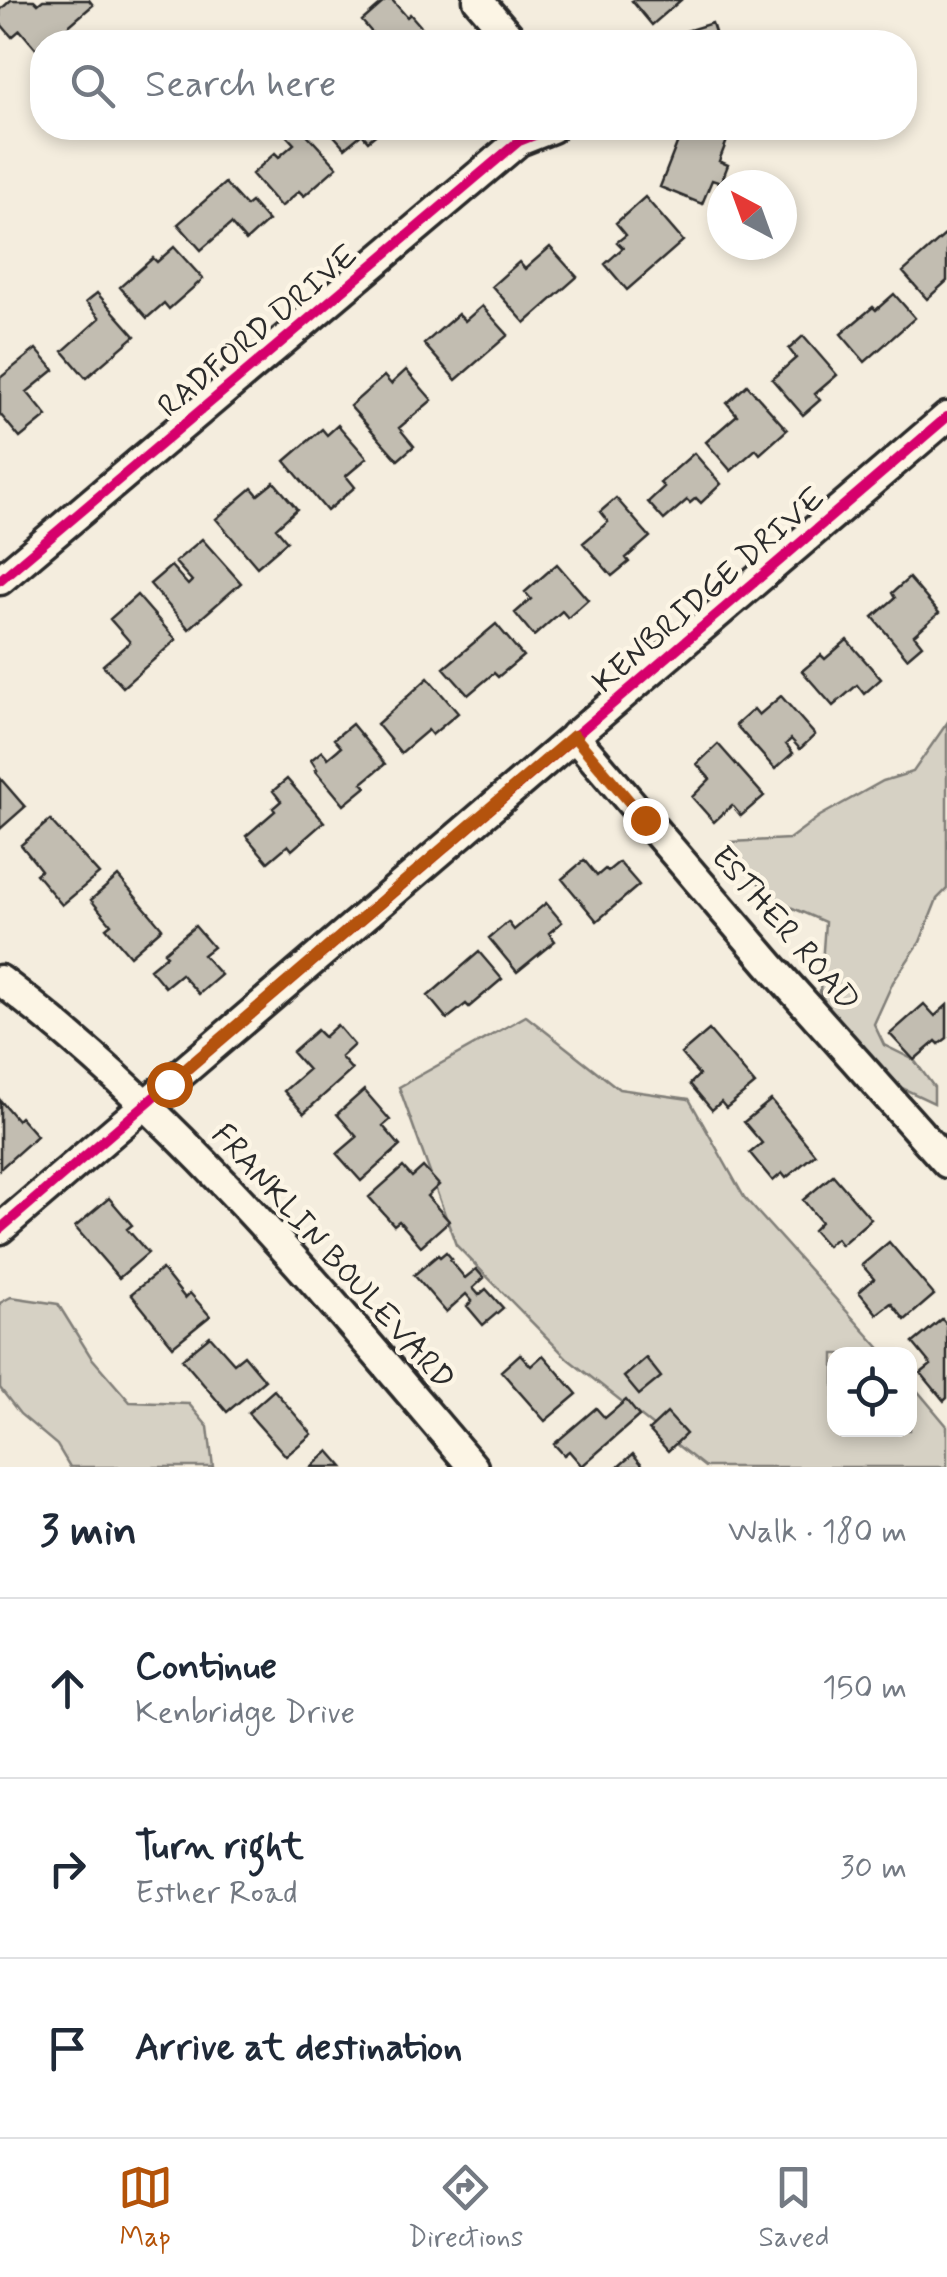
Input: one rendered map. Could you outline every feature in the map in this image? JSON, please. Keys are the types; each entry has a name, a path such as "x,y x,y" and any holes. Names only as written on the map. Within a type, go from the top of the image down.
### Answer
{"street":[{"path":"478,0 504,30"},
{"name":"RADFORD DRIVE","path":"0,580 522,140"},
{"name":"KENBRIDGE DRIVE","path":"0,1230 947,417"},
{"name":"ESTHER ROAD","path":"574,736 947,1163"},
{"name":"FRANKLIN BOULEVARD","path":"0,980 41,1011 182,1138 305,1270 473,1467"}],"shaded area":[{"path":"947,723 947,889 937,899 920,942 893,982 874,1024 884,1045 914,1060 934,1087 934,1103 902,1088 838,1028 820,992 825,922 781,903 746,872 731,842 789,839 820,816 883,781 913,772"},
{"path":"526,1016 619,1089 689,1099 744,1197 879,1347 827,1347 827,1437 917,1437 917,1390 947,1426 947,1467 705,1467 568,1359 456,1245 399,1087"},
{"path":"11,1297 58,1304 91,1357 130,1402 189,1404 208,1427 213,1467 70,1467 57,1445 20,1414 0,1388 0,1303"}],"building":[{"path":"11,0 34,0 38,4 43,0 89,0 93,5 64,30 30,30 30,42 20,30 12,37 0,23 0,10"},
{"path":"386,0 392,0 424,30 370,30 362,21"},
{"path":"634,0 681,0 652,25"},
{"path":"712,23 714,30 689,30"},
{"path":"290,140 312,140 337,167 304,196 299,191 281,207 252,174 275,153 279,157 294,144"},
{"path":"338,140 355,140 345,148"},
{"path":"678,140 727,140 719,161 728,165 726,170 707,170 707,192 702,204 660,187"},
{"path":"225,183 246,206 251,202 268,221 246,241 231,224 201,250 178,224"},
{"path":"645,197 683,241 627,290 605,264 623,248 617,242 626,235 616,223"},
{"path":"947,233 947,281 927,299 903,272"},
{"path":"174,247 203,279 169,309 164,303 147,318 120,287 153,258 157,262"},
{"path":"550,247 577,277 525,323 492,286 519,262 525,269"},
{"path":"97,293 135,336 86,378 63,351 100,318 86,302"},
{"path":"894,294 915,318 865,362 841,334"},
{"path":"482,306 508,335 456,380 424,344 458,314 465,321"},
{"path":"803,336 837,375 815,394 820,400 803,415 772,379 796,358 789,349"},
{"path":"36,349 54,370 27,392 47,416 20,438 0,414 0,378"},
{"path":"406,370 432,400 399,428 414,446 398,460 350,406 384,376 391,384"},
{"path":"747,385 787,430 760,454 756,449 731,471 706,442 737,415 727,403"},
{"path":"338,425 367,458 346,476 355,487 327,511 285,461 322,429 327,435"},
{"path":"694,453 721,484 701,503 696,498 690,503 687,500 664,520 648,502 664,487 660,483"},
{"path":"274,482 297,509 276,528 287,541 257,567 216,519 252,488 258,495"},
{"path":"616,498 650,537 612,576 583,543 608,522 600,512"},
{"path":"202,539 241,583 189,629 150,584 171,566 188,585 192,581 175,562"},
{"path":"557,564 588,600 568,618 562,611 534,636 515,613 531,599 525,592"},
{"path":"909,578 939,613 914,635 922,645 907,658 873,617 895,598 892,593"},
{"path":"137,595 176,640 123,687 103,665 130,642 110,619"},
{"path":"496,624 523,656 468,695 444,668"},
{"path":"847,640 881,679 864,694 857,685 833,706 802,671 821,655 825,659"},
{"path":"428,678 458,713 432,735 428,730 401,753 377,724"},
{"path":"781,696 815,735 800,749 791,739 786,744 793,753 775,769 736,725 754,709 759,715"},
{"path":"352,724 385,764 344,805 311,760 322,751 328,758 341,747 334,739"},
{"path":"718,744 764,796 741,816 732,805 714,822 692,797 710,779 697,764"},
{"path":"0,778 25,807 0,829"},
{"path":"287,779 324,822 292,850 288,845 268,862 246,836 275,811 273,808 281,801 273,791"},
{"path":"50,820 99,874 62,905 36,874 41,870 21,845"},
{"path":"584,860 597,876 619,862 639,885 597,921 562,879"},
{"path":"118,876 162,928 130,956 106,928 111,924 91,900"},
{"path":"546,903 562,922 549,933 555,941 517,972 489,938 508,922 514,930"},
{"path":"195,926 213,947 203,955 221,975 199,994 181,974 165,987 150,969"},
{"path":"479,952 502,979 469,1007 466,1004 447,1019 428,996"},
{"path":"924,1004 935,1016 947,1005 947,1038 939,1044 936,1041 914,1060 890,1034"},
{"path":"337,1025 354,1045 341,1057 352,1070 304,1113 284,1091 308,1070 292,1052 317,1030 324,1037"},
{"path":"709,1030 755,1084 726,1108 721,1102 712,1110 690,1084 699,1075 681,1054"},
{"path":"364,1090 390,1120 383,1126 400,1146 361,1181 337,1154 357,1137 337,1114"},
{"path":"0,1100 37,1136 0,1169"},
{"path":"771,1100 815,1154 786,1178 782,1173 773,1181 750,1153 762,1143 744,1122"},
{"path":"403,1167 412,1177 423,1167 439,1185 427,1196 449,1221 421,1246 399,1221 394,1225 369,1197"},
{"path":"833,1175 871,1219 841,1245 836,1238 827,1246 813,1230 821,1222 803,1200"},
{"path":"109,1198 132,1225 127,1229 148,1253 119,1278 75,1227"},
{"path":"889,1242 934,1295 905,1320 891,1303 877,1314 859,1292 874,1279 862,1265"},
{"path":"446,1252 465,1278 476,1269 484,1278 473,1288 479,1295 486,1289 503,1308 483,1325 467,1306 472,1301 466,1294 446,1312 414,1275"},
{"path":"162,1269 185,1298 190,1293 210,1316 173,1346 131,1294"},
{"path":"942,1319 947,1325 944,1401 921,1373 931,1365 913,1343"},
{"path":"210,1336 234,1363 244,1355 265,1380 227,1412 182,1359"},
{"path":"520,1354 531,1366 543,1355 577,1394 545,1421 501,1371"},
{"path":"646,1358 661,1377 639,1395 624,1377"},
{"path":"274,1390 312,1434 286,1456 248,1413"},
{"path":"626,1400 639,1416 582,1466 569,1451 564,1455 554,1444 596,1408 605,1418"},
{"path":"667,1413 686,1434 668,1451 649,1430"},
{"path":"329,1451 343,1467 311,1467"},
{"path":"633,1454 644,1467 618,1467"}],"cycle path":[{"path":"0,580 522,140"},
{"path":"0,1229 947,417"}],"route":[{"path":"169,1084 574,736 645,820"}]}
